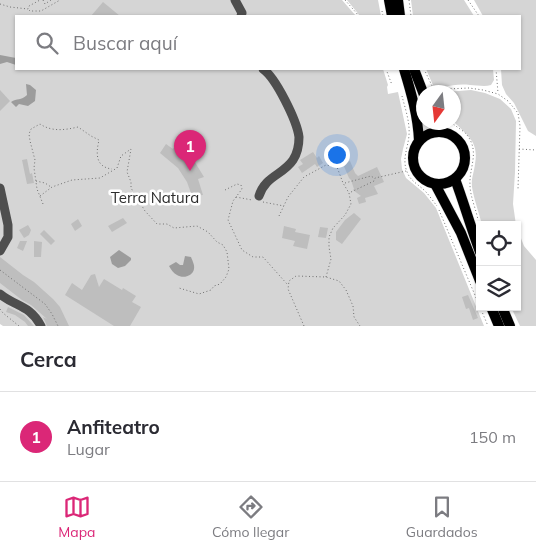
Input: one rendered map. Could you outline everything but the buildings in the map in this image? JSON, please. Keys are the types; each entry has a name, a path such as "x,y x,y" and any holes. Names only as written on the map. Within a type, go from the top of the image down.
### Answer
{"main road":[{"path":"389,0 392,15"},
{"path":"398,0 400,15"},
{"path":"404,70 414,104 419,141"},
{"path":"414,70 420,85"},
{"path":"444,132 455,137 461,143 466,158 461,173 455,179 442,184 435,184 424,179 416,170 412,158 419,141 427,134 444,132"},
{"path":"455,179 476,241"},
{"path":"435,184 461,233 476,271"},
{"path":"493,311 500,326"},
{"path":"504,311 510,326"}],"lane":[{"path":"235,0 241,15"},
{"path":"258,199 266,182 294,159 299,143 298,134 285,100 275,82 264,70"},
{"path":"0,188 8,225 8,237 0,251"},
{"path":"0,294 30,311 42,326"}],"path":[{"path":"28,9 29,6 42,0 48,8"},
{"path":"46,4 51,0"},
{"path":"0,4 30,11 41,11 60,0"},
{"path":"345,0 357,15"},
{"path":"409,0 411,15"},
{"path":"468,0 478,15"},
{"path":"386,70 392,85"},
{"path":"424,70 432,85"},
{"path":"496,70 498,94"},
{"path":"461,88 483,90 498,94 508,101 518,113 520,126 518,189"},
{"path":"43,204 37,189 34,168 36,160 29,134 31,130 40,124 50,129 58,130 78,127 99,140 97,158 102,166 113,170"},
{"path":"461,130 466,134 473,148 474,163 470,175 470,187 479,221"},
{"path":"40,196 52,187 72,180 100,178 117,168 121,156 131,149 127,172 131,188 156,224 167,224 174,228 197,226 208,232 217,242 223,245 226,252 228,269 226,277 220,284 214,286 211,290 198,294 179,288"},
{"path":"519,149 536,150"},
{"path":"279,216 288,197 304,177 326,165 337,167 349,193 351,204 345,215 333,228 329,237 331,259 326,277"},
{"path":"344,184 371,176 374,178 406,171"},
{"path":"349,193 374,181 374,178"},
{"path":"36,181 46,183 52,187"},
{"path":"225,190 237,184 241,186 242,189 233,201 228,220 242,250 253,257 263,258 288,284 304,326"},
{"path":"236,197 258,199 284,206"},
{"path":"0,270 45,304 58,326"},
{"path":"288,284 296,276 326,277 339,281 346,290 353,306 354,317 360,326"},
{"path":"0,309 19,326"},
{"path":"482,311 488,326"}],"green space":[{"name":"Terra Natura","path":"0,0 342,0 355,15 15,15 15,70 383,70 388,85 388,94 398,92 407,134 401,159 402,169 406,178 424,193 436,208 476,306 476,311 478,311 484,326 3,326 0,324"},
{"path":"347,0 378,0 381,15 359,15"},
{"path":"411,0 464,0 473,15 413,15"},
{"path":"474,0 536,0 536,136 528,131 514,103 506,94 502,85 501,70 521,70 521,15 482,15"},
{"path":"426,70 493,70 494,80 491,85 433,85"},
{"path":"471,90 485,93 500,99 511,109 516,121 513,204 515,221 481,221 472,187 476,156 474,145 461,129 461,91"},
{"path":"521,238 524,246 536,260 536,326 520,326 513,311 521,311"}],"shaded area":[{"path":"0,55 15,58 15,65 7,62 0,64"},
{"path":"26,84 36,90 35,101 28,106 19,104 16,107 11,102 27,95"},
{"path":"119,250 131,258 131,260 125,266 118,268 112,264 110,257"},
{"path":"185,256 191,257 194,269 190,275 182,277 174,273 169,266 176,262 183,265"}],"place":[{"name":"Anfiteatro","path":"190,171"}]}
